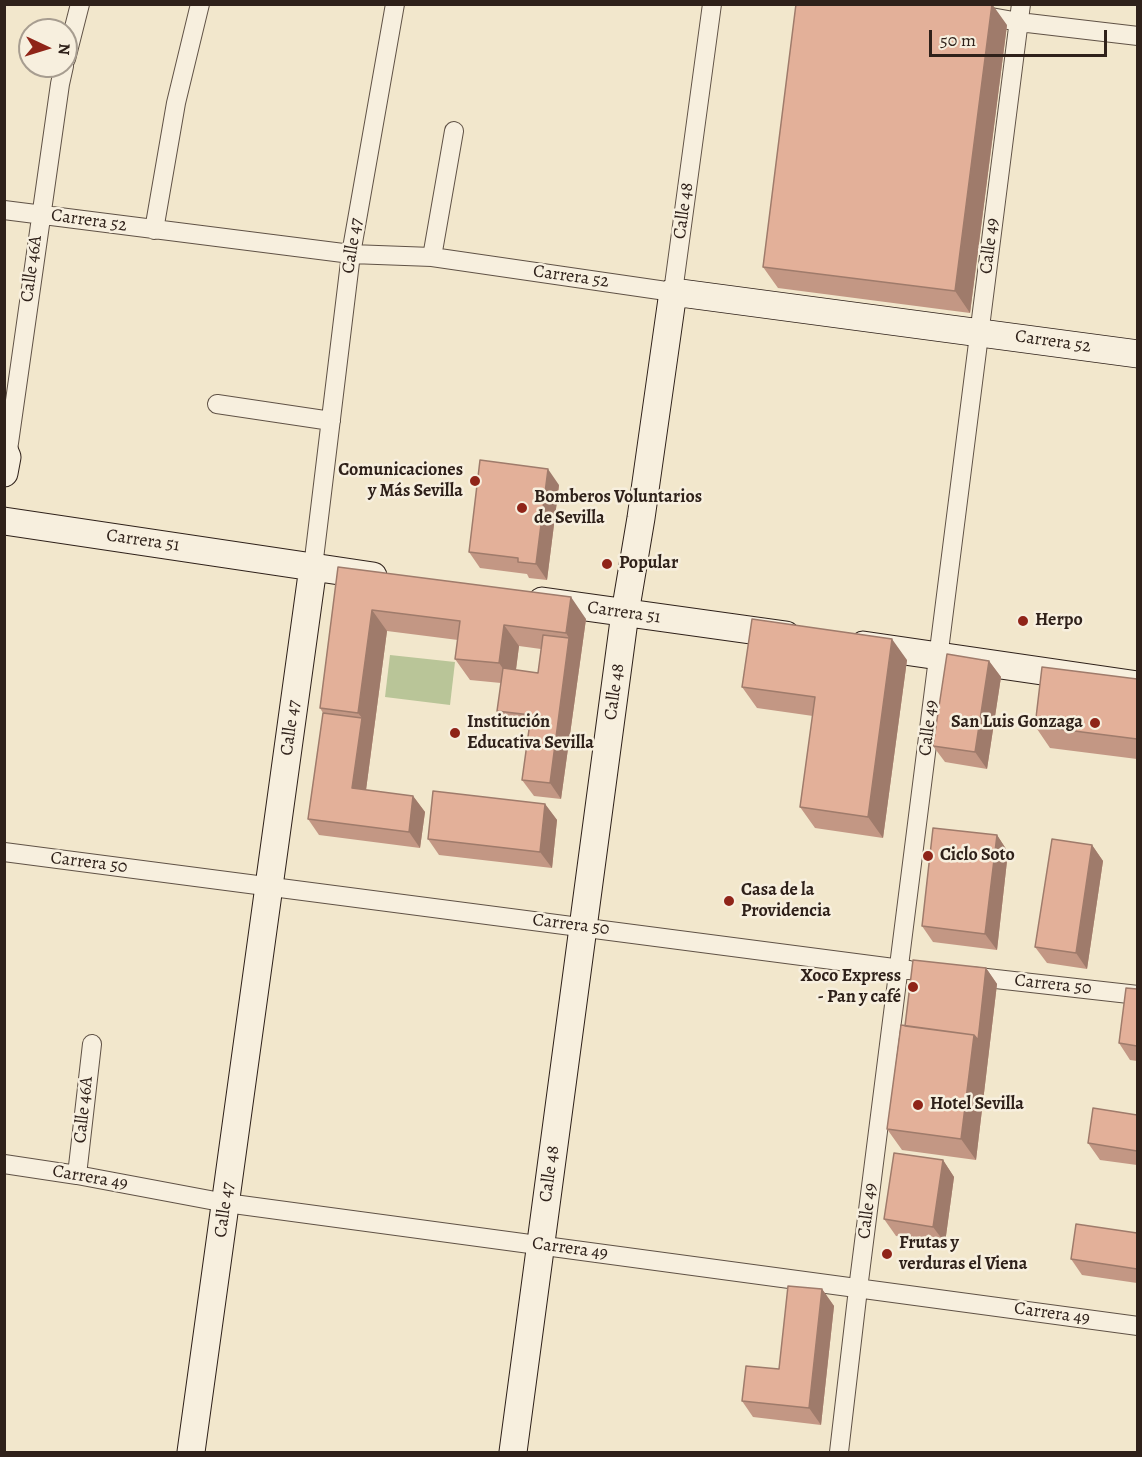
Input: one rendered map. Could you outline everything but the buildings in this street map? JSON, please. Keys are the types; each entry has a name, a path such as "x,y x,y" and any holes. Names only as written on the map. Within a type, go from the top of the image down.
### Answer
{"main road":[{"name":"Carrera 52","path":"673,292 1137,354"},
{"name":"Calle 48","path":"513,1452 625,613 673,292"},
{"name":"Carrera 51","path":"4,520 394,579"},
{"name":"Calle 47","path":"191,1452 313,567"},
{"name":"Carrera 51","path":"521,598 939,655 1137,685"}],"street":[{"path":"154,230 176,103 200,4"},
{"name":"Calle 47","path":"313,567 351,254 395,4"},
{"name":"Calle 48","path":"673,292 712,4"},
{"path":"962,12 1020,13 1137,36"},
{"name":"Calle 49","path":"839,1452 1020,13"},
{"name":"Calle 46A","path":"5,460 61,78"},
{"path":"432,257 454,131"},
{"name":"Carrera 52","path":"4,210 351,254 432,257 673,292"},
{"path":"218,404 331,421"},
{"name":"Carrera 50","path":"4,852 922,971"},
{"name":"Carrera 50","path":"956,975 1137,995"},
{"name":"Calle 46A","path":"77,1175 92,1044"},
{"name":"Carrera 49","path":"4,1164 226,1203 1137,1326"}],"green space":[{"path":"390,655 455,662 450,705 385,697"}],"place":[{"name":"Comunicaciones y Más Sevilla","path":"475,481"},
{"name":"Bomberos Voluntarios de Sevilla","path":"522,508"},
{"name":"Popular","path":"607,564"},
{"name":"Herpo","path":"1023,621"},
{"name":"San Luis Gonzaga","path":"1095,723"},
{"name":"Institución Educativa Sevilla","path":"455,733"},
{"name":"Ciclo Soto","path":"928,856"},
{"name":"Casa de la Providencia","path":"729,901"},
{"name":"Xoco Express - Pan y café","path":"913,987"},
{"name":"Hotel Sevilla","path":"918,1105"},
{"name":"Frutas y verduras el Viena","path":"887,1254"}]}
